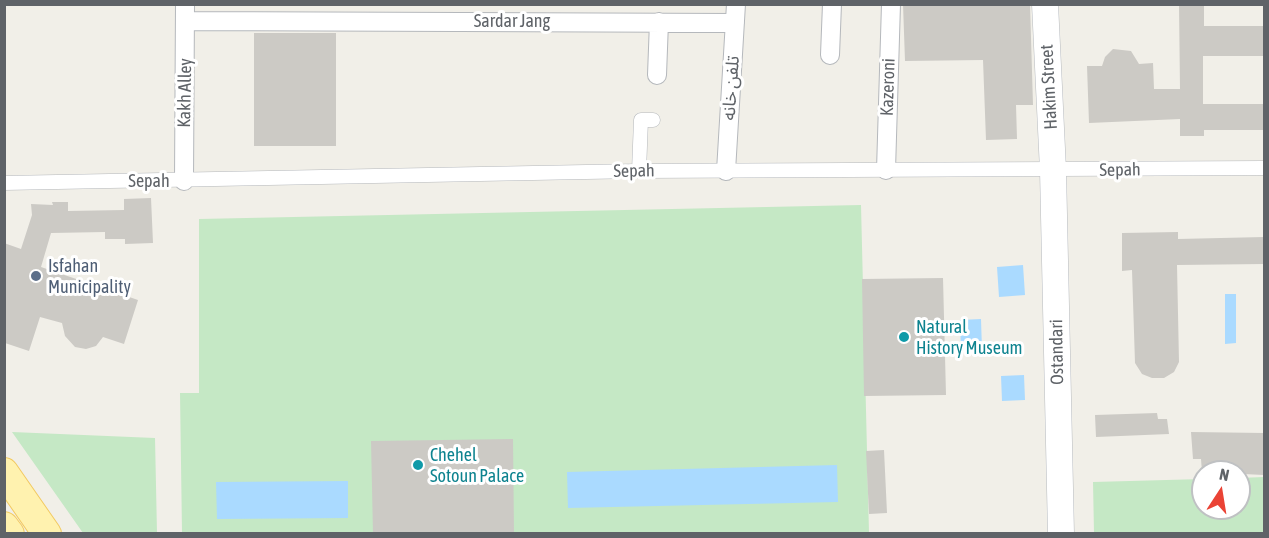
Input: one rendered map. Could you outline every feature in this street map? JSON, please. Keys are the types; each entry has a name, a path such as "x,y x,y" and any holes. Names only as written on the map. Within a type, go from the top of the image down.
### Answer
{"main road":[{"name":"Hakim Street","path":"1045,4 1053,170"},
{"name":"Ostandari","path":"1053,170 1061,534"},
{"path":"4,472 13,501 47,534"},
{"path":"4,526 10,534"}],"street":[{"path":"831,55 832,4"},
{"name":"Kazeroni","path":"886,170 891,4"},
{"name":"Sardar Jang","path":"185,13 470,13 659,22 735,14"},
{"name":"Kakh Alley","path":"184,181 185,13"},
{"name":"تلفن خانه","path":"726,171 735,14"},
{"path":"657,75 659,22"},
{"path":"639,171 641,120 653,120"},
{"name":"Sepah","path":"4,183 639,171 1264,168"}],"green space":[{"path":"861,205 869,533 182,533 180,393 199,393 199,219"},
{"path":"12,432 155,438 157,533 83,533"},
{"path":"1264,477 1264,533 1094,533 1093,482 1191,479 1191,520 1251,520 1251,478"}],"water":[{"path":"1023,265 1025,295 999,297 997,267"},
{"path":"1225,294 1236,294 1236,343 1225,344"},
{"path":"981,319 982,350 961,351 960,320"},
{"path":"1024,375 1025,400 1002,401 1001,376"},
{"path":"837,465 838,502 568,508 567,472"},
{"path":"348,481 348,518 217,519 216,482"}],"building":[{"path":"903,4 1030,4 1033,105 1016,105 1017,139 986,140 983,60 905,61"},
{"path":"1179,4 1204,4 1204,26 1264,26 1264,56 1203,56 1203,104 1264,104 1264,130 1204,130 1204,136 1180,136 1180,119 1089,123 1087,66 1102,66 1105,57 1113,49 1131,51 1139,64 1153,63 1154,89 1180,89"},
{"path":"254,33 336,33 336,146 254,146"},
{"name":"Isfahan Municipality","path":"151,198 153,243 125,244 125,239 105,239 105,232 51,233 41,267 138,300 124,344 103,337 96,346 86,349 75,347 65,336 62,323 40,317 29,351 5,343 4,243 21,249 32,215 31,204 53,205 52,202 68,202 68,211 124,210 124,199"},
{"path":"1178,232 1178,239 1264,237 1264,264 1177,265 1179,362 1174,372 1164,378 1152,378 1142,374 1135,363 1132,270 1122,271 1122,233"},
{"name":"Natural History Museum","path":"943,278 946,395 864,396 862,279"},
{"path":"1157,413 1158,419 1167,419 1169,434 1096,437 1095,415"},
{"path":"1191,432 1264,433 1264,475 1251,474 1251,460 1193,459"},
{"name":"Chehel Sotoun Palace","path":"513,439 514,534 373,534 371,441"},
{"path":"884,450 887,513 869,514 866,451"}],"place":[{"name":"Isfahan Municipality","path":"36,276"},
{"name":"Natural History Museum","path":"904,337"},
{"name":"Chehel Sotoun Palace","path":"418,465"}]}
